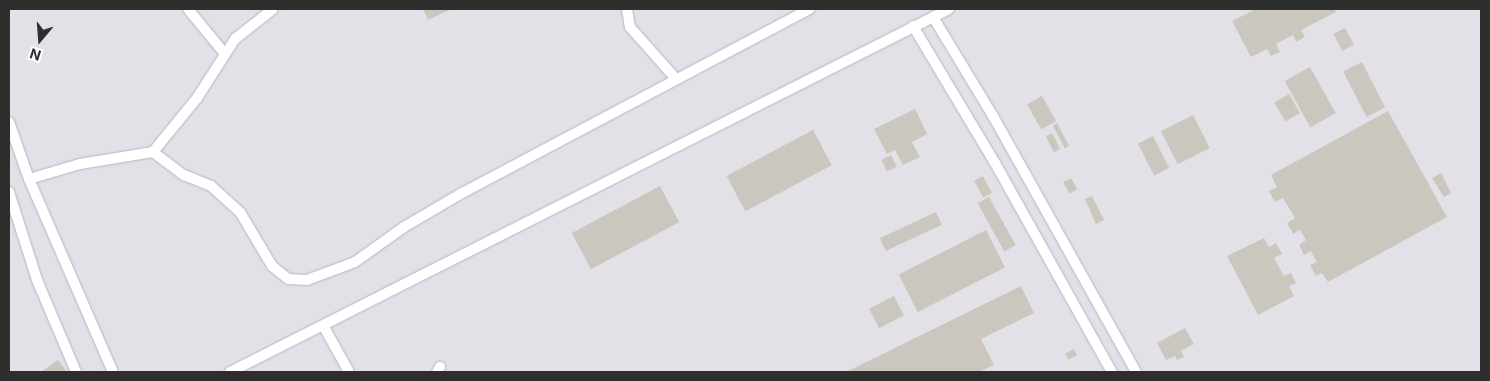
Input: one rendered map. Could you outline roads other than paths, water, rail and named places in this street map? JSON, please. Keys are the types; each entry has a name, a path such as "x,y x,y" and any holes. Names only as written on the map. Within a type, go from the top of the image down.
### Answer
{"street":[{"path":"188,9 225,54"},
{"path":"29,179 80,164 153,152 197,98 235,39 256,26 273,9"},
{"path":"627,9 630,27 676,79"},
{"path":"153,152 184,175 211,186 240,212 272,266 288,279 307,280 356,262 414,220 810,9"},
{"path":"230,372 324,327 949,9"},
{"path":"933,17 1007,141 1136,372"},
{"path":"913,26 995,163 1112,372"},
{"path":"9,122 29,179 113,372"},
{"path":"9,192 37,280 76,372"},
{"path":"324,327 349,372"}]}
